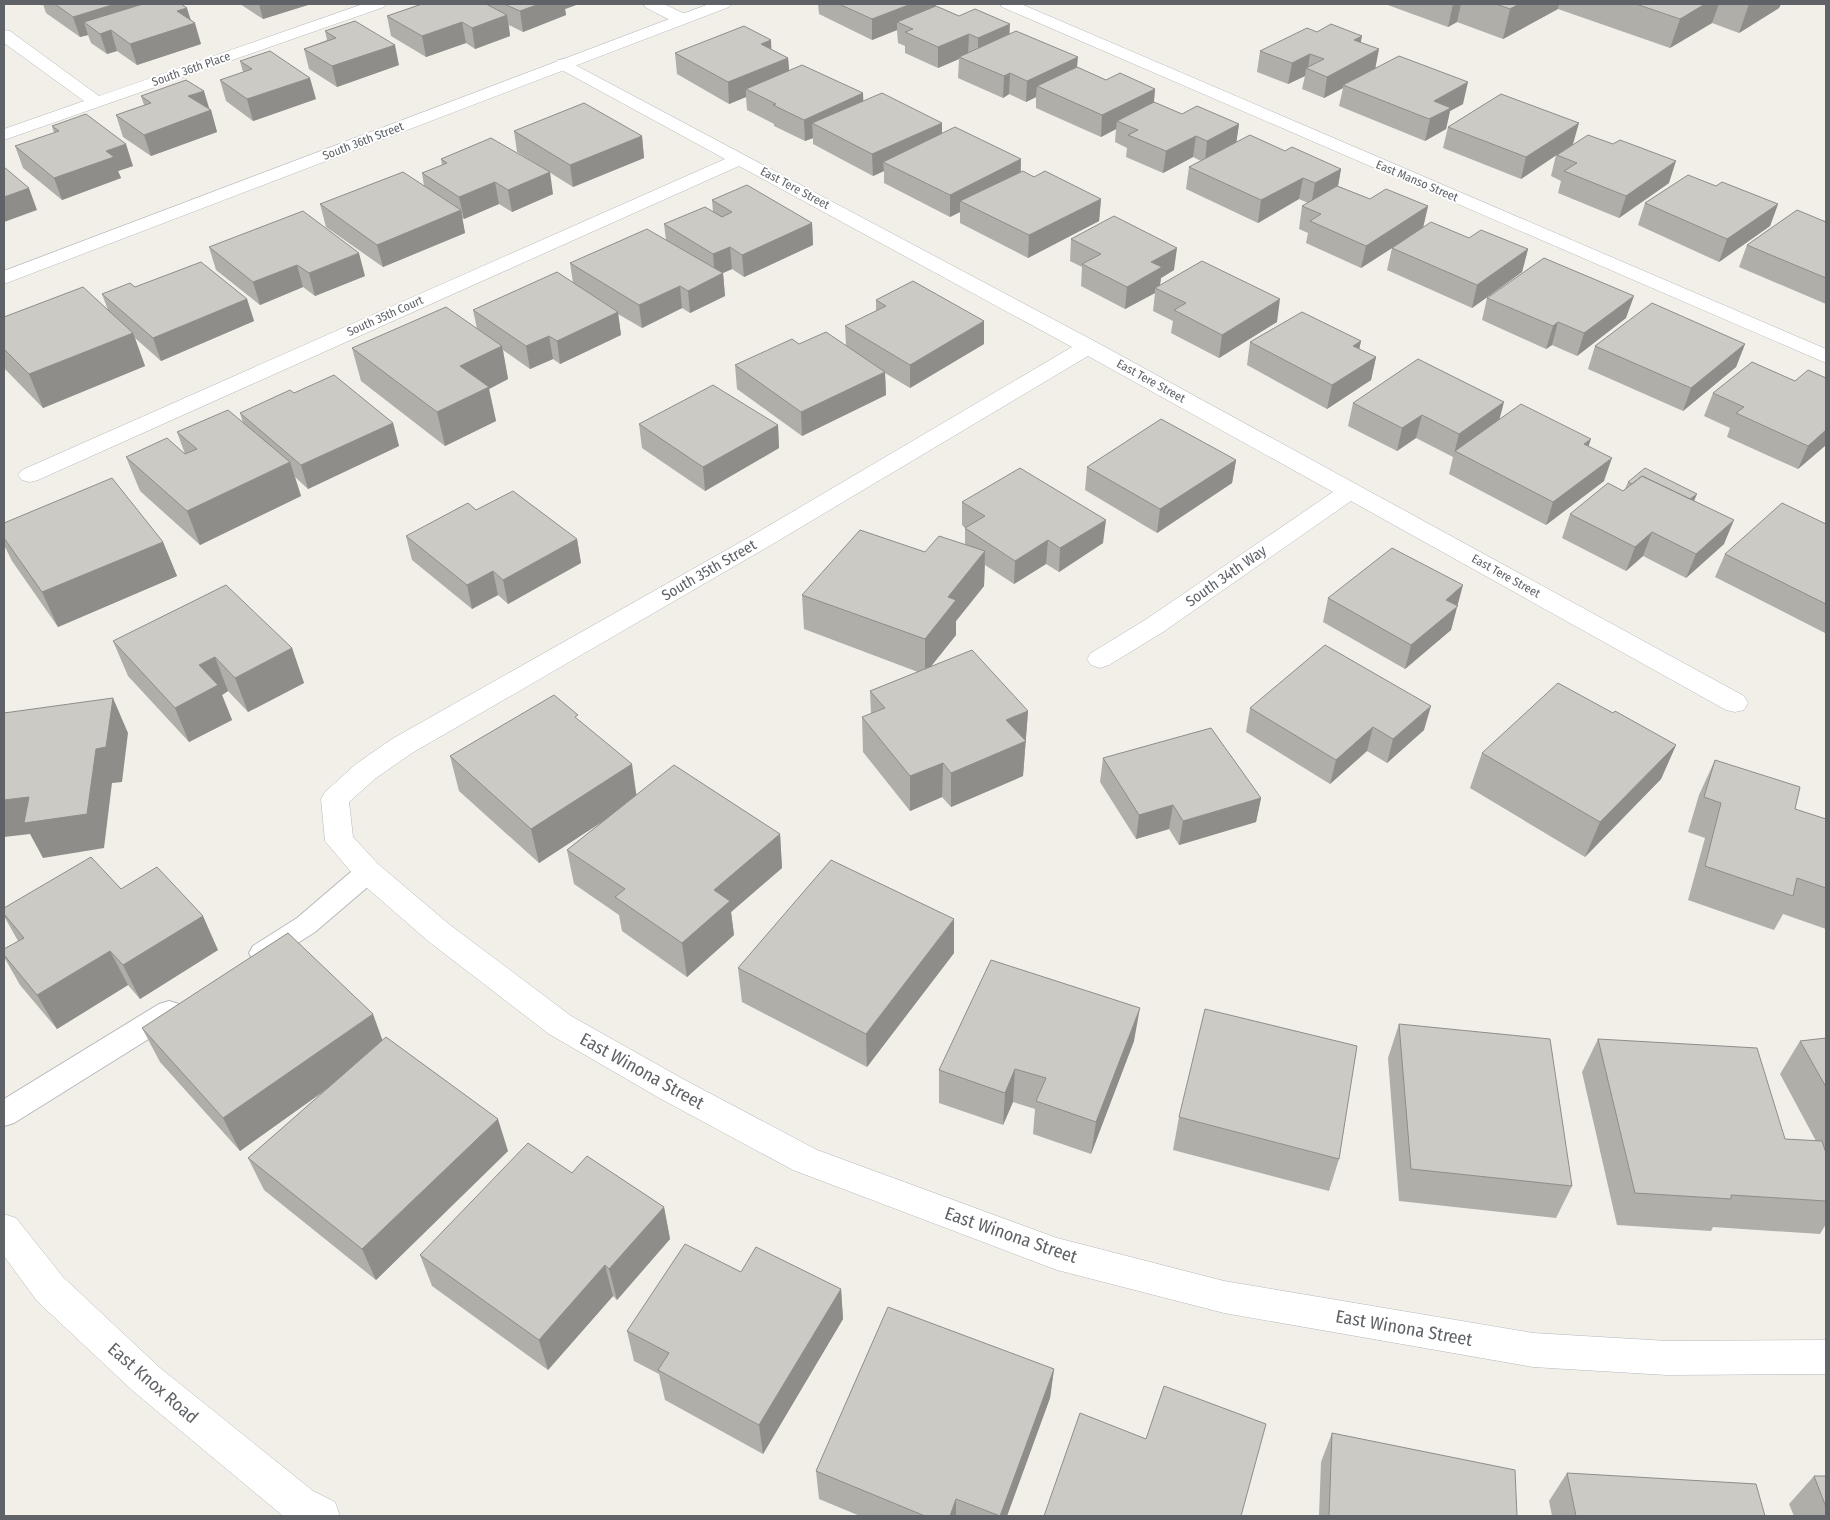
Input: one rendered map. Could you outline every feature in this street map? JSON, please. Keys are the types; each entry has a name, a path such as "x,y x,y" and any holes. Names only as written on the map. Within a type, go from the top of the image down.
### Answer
{"street":[{"name":"South 36th Place","path":"4,135 378,4"},
{"path":"651,4 683,19"},
{"name":"South 36th Street","path":"4,278 723,4"},
{"name":"East Manso Street","path":"1008,4 1826,357"},
{"path":"4,35 40,63 98,102"},
{"name":"East Tere Street","path":"564,64 1088,347 1735,703"},
{"name":"South 35th Court","path":"30,475 740,159"},
{"name":"South 35th Street","path":"335,799 366,771 402,746 762,540 1088,347"},
{"name":"South 34th Way","path":"1100,658 1154,626 1350,491"},
{"name":"East Winona Street","path":"335,799 339,841 368,872 439,933 560,1024 672,1089 805,1160 1057,1254 1224,1297 1533,1350 1667,1358 1826,1357"},
{"name":"East Knox Road","path":"4,1229 50,1289 140,1373 304,1512"}],"lane":[{"path":"240,967 306,925 368,872"},
{"path":"4,1114 190,998"}],"building":[{"path":"55,4 115,4 73,17"},
{"path":"143,4 181,4 187,8 177,11 195,23 130,44 111,30 100,34 84,22"},
{"path":"422,4 486,4 507,15 472,28 462,22 422,36 387,16"},
{"path":"504,4 539,4 520,11"},
{"path":"839,4 911,4 872,19"},
{"path":"1496,4 1519,4 1510,9"},
{"path":"1636,4 1705,4 1680,19"},
{"path":"936,6 959,16 975,9 1010,24 978,38 969,34 938,47 905,32 913,29 897,22"},
{"path":"355,21 395,45 332,66 304,49 336,38 325,31"},
{"path":"1331,24 1362,36 1354,40 1379,49 1327,77 1306,68 1324,59 1310,54 1292,63 1260,51 1307,28 1317,32"},
{"path":"744,26 771,40 761,44 788,58 728,82 675,53"},
{"path":"1016,31 1078,57 1027,81 1010,73 1004,76 959,57"},
{"path":"270,51 310,78 247,99 220,80 252,69 240,61"},
{"path":"1399,56 1468,82 1434,101 1451,108 1429,119 1343,85"},
{"path":"802,65 863,93 804,120 746,89"},
{"path":"1077,67 1106,80 1120,73 1155,89 1102,115 1037,86"},
{"path":"186,80 204,91 188,96 211,110 144,135 116,115 151,103 141,96"},
{"path":"882,93 942,123 872,154 812,123"},
{"path":"1501,94 1579,123 1526,157 1448,127"},
{"path":"1154,102 1182,114 1197,106 1239,124 1207,141 1196,136 1166,151 1128,135 1138,130 1117,121"},
{"path":"584,103 642,136 570,165 514,131"},
{"path":"86,114 126,144 106,151 114,157 54,178 15,146 59,131 52,126"},
{"path":"955,127 1021,159 950,195 883,162"},
{"path":"1250,135 1285,151 1292,147 1341,169 1315,183 1303,178 1261,200 1189,167"},
{"path":"1588,135 1613,144 1620,140 1676,161 1626,196 1564,171 1577,163 1557,155"},
{"path":"491,138 550,172 508,190 495,182 459,197 422,173 447,163 441,159"},
{"path":"4,167 29,188 4,197"},
{"path":"1023,171 1034,177 1045,171 1101,199 1029,235 960,201"},
{"path":"403,172 461,210 377,245 320,204"},
{"path":"1688,175 1716,186 1722,182 1778,204 1727,239 1645,203"},
{"path":"747,185 812,223 742,255 730,247 713,254 664,224 705,207 722,217 732,212 712,200"},
{"path":"1337,186 1370,199 1386,189 1428,206 1366,246 1310,221 1321,214 1302,206"},
{"path":"1797,210 1826,222 1826,278 1747,245"},
{"path":"303,211 359,253 309,273 297,265 253,282 209,247"},
{"path":"1114,216 1177,248 1151,262 1162,267 1127,287 1082,264 1101,254 1071,239"},
{"path":"1431,222 1469,238 1481,230 1528,249 1477,285 1392,248"},
{"path":"647,229 723,273 688,291 680,286 639,305 570,263"},
{"path":"1544,258 1634,296 1584,333 1558,322 1553,326 1487,298"},
{"path":"1202,261 1280,299 1222,335 1174,310 1186,303 1155,288"},
{"path":"201,262 247,299 153,338 102,294 130,283 135,287"},
{"path":"557,272 618,312 557,341 549,336 526,346 473,310"},
{"path":"913,281 984,321 910,365 845,326 886,306 876,300"},
{"path":"83,287 133,333 29,374 4,349 4,317"},
{"path":"1652,303 1745,344 1691,388 1595,346"},
{"path":"446,307 502,346 460,366 489,387 437,412 352,348"},
{"path":"1302,312 1361,341 1353,346 1376,357 1332,385 1250,342"},
{"path":"826,332 885,372 801,412 735,365 792,339 799,344"},
{"path":"1418,359 1504,402 1459,434 1422,415 1402,428 1353,403"},
{"path":"1752,362 1795,381 1808,370 1826,378 1826,430 1808,446 1736,413 1744,407 1713,393"},
{"path":"334,375 393,423 301,465 240,413 290,390 294,393"},
{"path":"713,385 778,425 703,467 639,424"},
{"path":"1521,404 1591,439 1584,444 1612,458 1553,502 1455,451"},
{"path":"228,410 290,462 187,511 126,457 167,438 185,454 197,449 177,432"},
{"path":"1161,419 1236,460 1160,509 1087,467"},
{"path":"1020,468 1106,520 1060,548 1048,540 1015,561 965,528 985,516 962,502"},
{"path":"1645,468 1697,494 1690,499 1642,476 1632,484 1628,482"},
{"path":"1642,476 1734,520 1696,554 1652,532 1635,547 1570,514 1608,483 1623,491"},
{"path":"112,478 163,542 42,592 4,538 4,523"},
{"path":"513,491 577,539 503,580 493,571 467,585 406,536 468,503 476,510"},
{"path":"1782,503 1826,524 1826,604 1725,554"},
{"path":"860,530 925,552 939,536 985,551 948,597 956,600 925,639 802,595"},
{"path":"1392,548 1463,585 1446,600 1458,606 1411,645 1328,598"},
{"path":"226,585 292,648 235,678 215,657 199,665 218,685 175,708 113,641"},
{"path":"1325,645 1431,706 1393,739 1373,727 1336,760 1250,708"},
{"path":"972,650 1028,711 1006,720 1026,741 951,773 943,763 910,776 862,717 885,708 870,691"},
{"path":"1558,683 1613,713 1615,711 1676,745 1600,822 1482,753"},
{"path":"554,695 578,715 575,717 632,764 531,829 450,756"},
{"path":"113,698 106,747 96,749 87,814 24,823 29,797 4,800 4,713"},
{"path":"1211,728 1261,798 1183,821 1173,805 1139,815 1103,758"},
{"path":"1715,760 1800,787 1795,809 1826,819 1826,888 1797,878 1793,896 1705,866 1721,803 1704,797"},
{"path":"674,765 780,834 714,890 730,901 682,943 615,897 625,889 567,850"},
{"path":"91,857 121,889 157,867 203,916 123,965 110,951 37,995 4,955 4,949 24,938 4,914 4,908"},
{"path":"831,860 954,919 866,1034 738,968"},
{"path":"288,933 373,1014 223,1118 142,1028"},
{"path":"991,960 1140,1008 1096,1122 1036,1101 1046,1078 1015,1069 1005,1093 939,1070"},
{"path":"1205,1009 1357,1046 1339,1159 1179,1117"},
{"path":"1399,1024 1550,1039 1572,1186 1411,1169"},
{"path":"386,1037 498,1119 362,1249 248,1158"},
{"path":"1826,1038 1826,1087 1800,1041"},
{"path":"1598,1039 1757,1048 1785,1139 1822,1141 1826,1153 1826,1201 1731,1195 1731,1199 1635,1193"},
{"path":"528,1143 572,1173 587,1156 664,1207 609,1269 605,1265 539,1340 420,1255"},
{"path":"685,1244 741,1272 756,1247 841,1289 759,1425 658,1370 669,1353 627,1331"},
{"path":"888,1307 1054,1369 1000,1516 956,1499 950,1516 925,1516 816,1471"},
{"path":"1164,1386 1266,1424 1241,1516 1044,1516 1080,1413 1146,1439"},
{"path":"1332,1433 1515,1470 1517,1516 1329,1516"},
{"path":"1567,1473 1756,1484 1765,1516 1576,1516"},
{"path":"1814,1476 1826,1476 1826,1507"}]}
